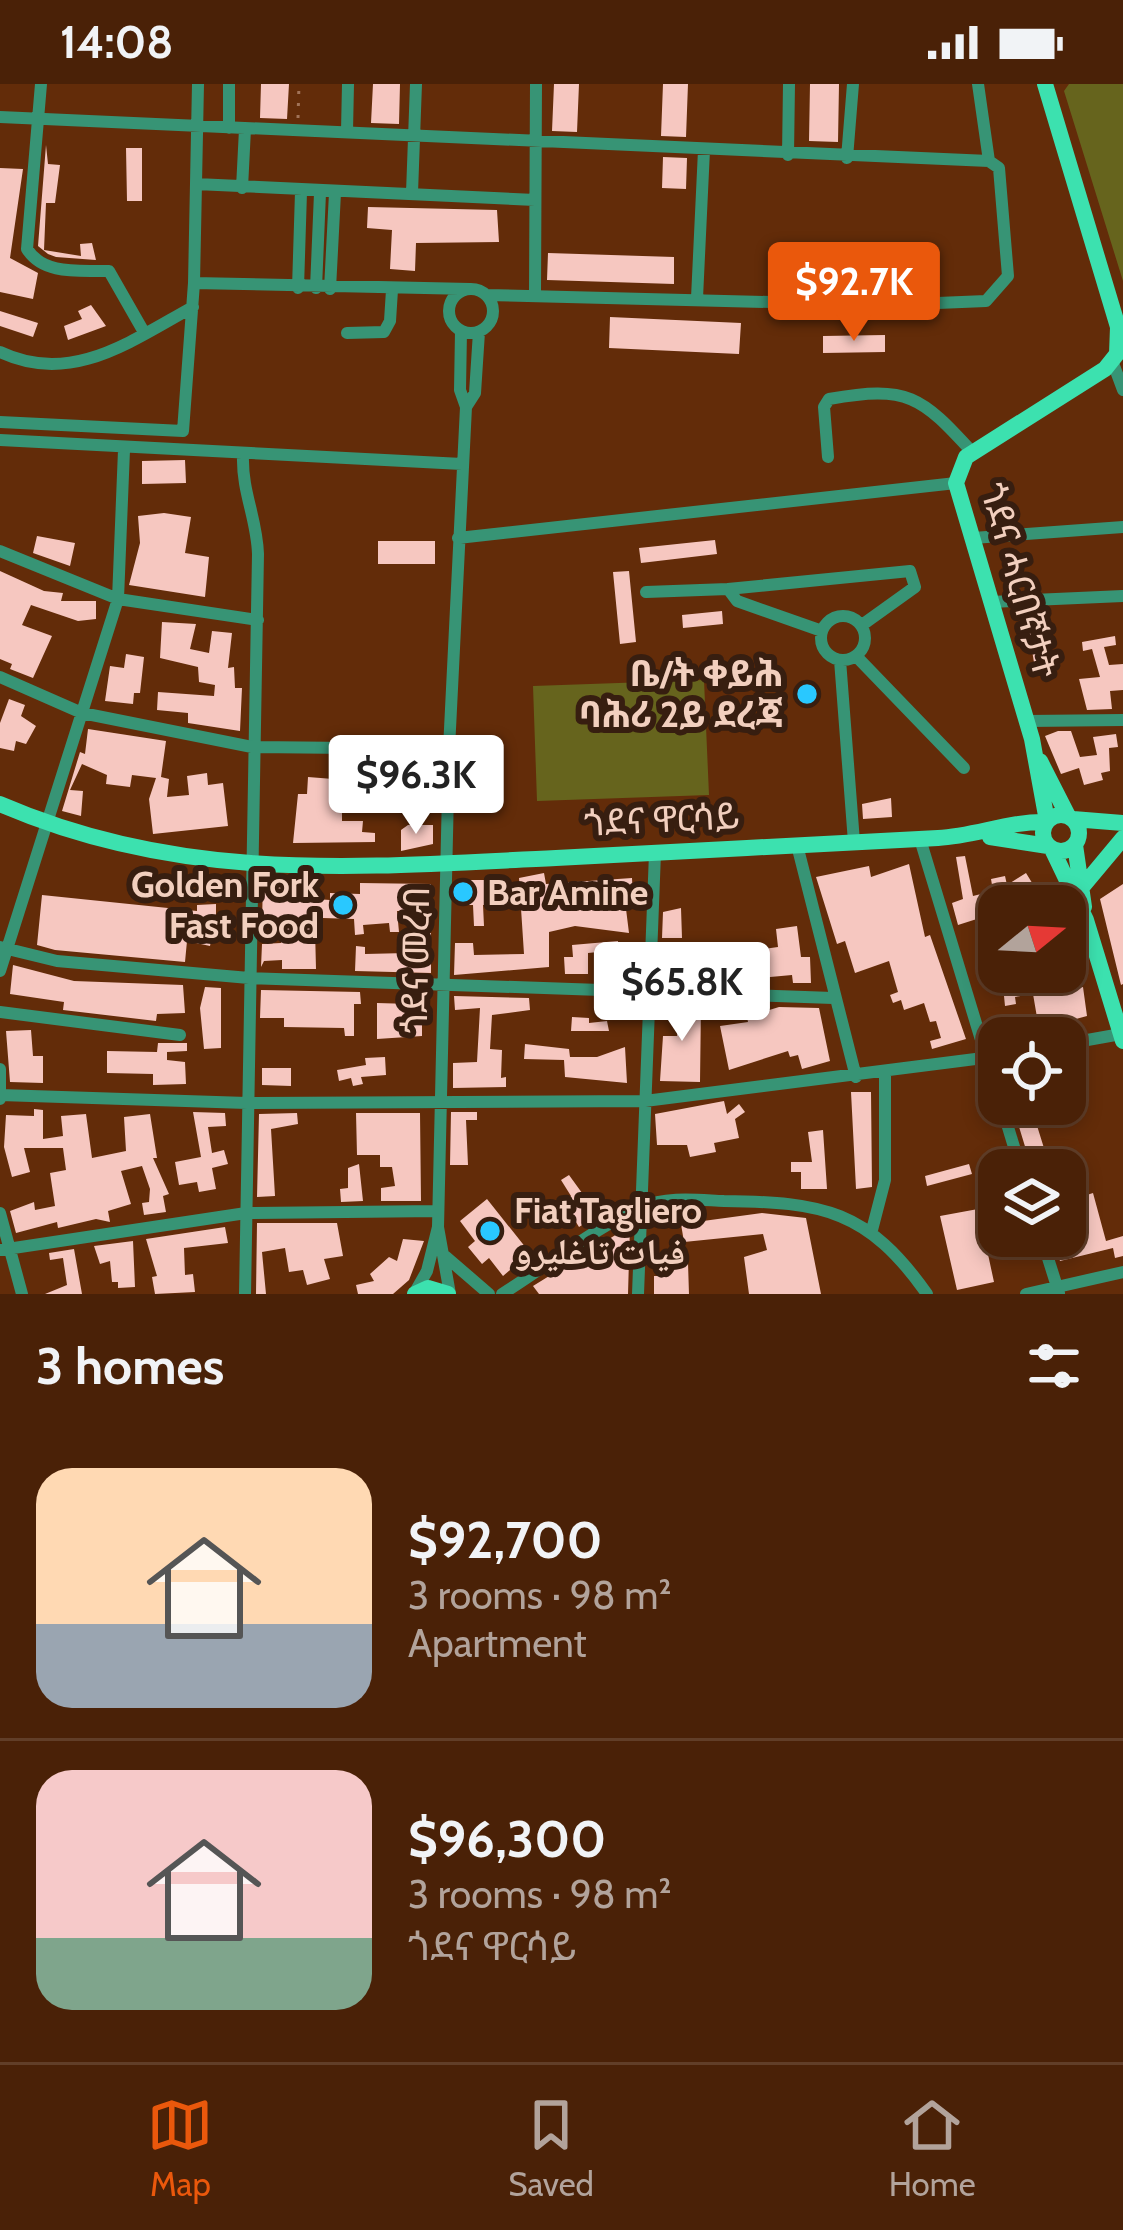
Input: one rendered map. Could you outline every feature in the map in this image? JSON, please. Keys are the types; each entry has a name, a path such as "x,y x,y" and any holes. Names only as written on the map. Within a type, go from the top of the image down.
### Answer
{"main road":[{"path":"1045,84 1120,326 1113,363"},
{"name":"ጎደና ሓርበኛታት","path":"1036,755 956,471 973,453 1113,363"},
{"path":"1036,755 1079,828 1076,844 1082,885"},
{"path":"1036,755 1046,821 1042,834 1068,885"},
{"name":"ጎደና ዋርሳይ","path":"0,804 45,824 197,862 251,865 447,863 920,839 977,835 1046,821"},
{"path":"1046,821 1070,817 1123,823"},
{"name":"ጎደና ዋርሳይ","path":"977,835 1050,848"},
{"path":"1050,848 1123,836"},
{"path":"1084,885 1123,836"},
{"path":"1086,920 1122,1038"},
{"path":"415,1294 428,1288 449,1294"}],"street":[{"path":"41,84 26,249 55,268 109,271 145,334"},
{"path":"0,422 183,431 193,308 198,84"},
{"path":"229,84 229,128"},
{"path":"347,131 348,84"},
{"path":"412,193 416,84"},
{"path":"535,293 536,84"},
{"path":"788,155 789,84"},
{"path":"848,158 853,84"},
{"path":"978,84 989,161"},
{"path":"0,117 989,161 999,168 1008,276 986,301 889,305 194,283"},
{"path":"242,188 245,129"},
{"path":"697,298 704,150"},
{"path":"196,184 535,200"},
{"path":"298,288 301,192"},
{"path":"323,288 327,193"},
{"path":"449,315 452,300 470,289"},
{"path":"346,333 384,332 392,290"},
{"path":"421,290 461,331 479,332 493,310 516,293"},
{"path":"486,295 493,310"},
{"path":"0,352 32,364 79,364 193,308"},
{"name":"ጎደና መረብ","path":"438,1227 449,749 466,407 461,331"},
{"name":"ጎደና መረብ","path":"466,407 475,393 479,332"},
{"path":"461,361 477,362"},
{"path":"1113,363 1123,390"},
{"path":"828,457 824,407 829,399 900,394 927,405 973,453"},
{"path":"0,440 243,457 462,464"},
{"path":"0,971 2,948 118,598 124,450"},
{"path":"243,457 243,492 257,530 258,620 245,1294"},
{"path":"458,538 956,483"},
{"path":"973,538 1123,527"},
{"path":"0,550 118,598 258,620"},
{"path":"646,592 910,572 915,587 862,625"},
{"path":"728,589 737,601 822,631"},
{"path":"991,602 1123,596"},
{"path":"837,616 851,616 862,625 865,645 856,656 840,660 825,651 822,631 837,616"},
{"path":"856,656 964,768"},
{"path":"840,660 854,842"},
{"path":"0,677 82,713 252,747 449,749"},
{"path":"1027,721 1123,719"},
{"path":"920,839 980,1017"},
{"path":"797,845 856,1077"},
{"path":"638,1294 655,853"},
{"path":"2,948 57,961 249,979 833,998"},
{"path":"0,1012 180,1035"},
{"path":"1086,1042 1122,1038"},
{"path":"0,1070 0,1097 248,1103 645,1101 978,1059"},
{"path":"872,1230 885,1180 885,1073"},
{"path":"502,1294 641,1208 678,1200 790,1202 853,1218 872,1230 927,1294"},
{"path":"5,1248 246,1213 438,1211"},
{"path":"0,1213 5,1248 22,1294"},
{"path":"438,1227 449,1294"},
{"path":"415,1294 434,1251 438,1227"},
{"path":"443,1254 489,1294"},
{"path":"1048,1257 1059,1291"},
{"path":"1026,1294 1059,1291 1123,1272"}],"path":[{"path":"298,130 299,84"}],"shaded area":[{"path":"1069,84 1123,84 1123,281 1064,91"},
{"path":"704,680 709,795 537,801 533,686"}],"building":[{"path":"261,84 289,84 287,119 260,118"},
{"path":"373,84 400,84 399,124 371,123"},
{"path":"554,84 579,84 577,132 552,131"},
{"path":"663,84 688,84 686,137 661,136"},
{"path":"810,84 839,84 838,142 809,141"},
{"path":"46,145 48,164 60,165 55,203 46,203 44,250 81,256 80,244 92,243 96,260 56,257 48,254 38,246"},
{"path":"126,148 142,148 142,201 127,201"},
{"path":"663,157 687,158 686,189 662,188"},
{"path":"0,168 23,169 10,258 38,273 33,299 0,292"},
{"path":"368,207 497,210 499,242 416,243 415,271 390,269 392,230 367,228"},
{"path":"548,253 674,257 674,284 547,280"},
{"path":"91,305 106,326 68,340 64,326 82,319 78,311"},
{"path":"0,311 38,323 33,337 0,326"},
{"path":"610,317 741,323 739,354 609,348"},
{"path":"885,335 885,352 823,353 823,336"},
{"path":"185,460 186,483 142,484 142,461"},
{"path":"138,516 191,517 185,553 209,557 205,597 129,585 140,543"},
{"path":"37,536 75,543 70,566 33,553"},
{"path":"715,540 717,554 641,563 639,548"},
{"path":"378,541 435,541 435,564 378,564"},
{"path":"0,571 44,591 63,593 61,601 96,601 96,619 78,621 31,605 22,625 52,636 33,678 10,669 12,664 0,659"},
{"path":"629,571 636,642 620,644 613,572"},
{"path":"722,611 723,624 683,628 682,615"},
{"path":"162,622 196,624 190,649 209,653 212,631 232,633 228,668 234,667 235,688 242,688 240,731 188,723 188,713 157,710 158,692 214,696 215,685 199,682 198,667 160,658"},
{"path":"1039,622 1053,655 1062,654 1055,674 1036,675 1028,625"},
{"path":"1115,636 1116,645 1104,647 1109,665 1123,664 1123,690 1110,691 1112,709 1087,710 1079,679 1100,677 1092,649 1083,651 1082,642"},
{"path":"126,654 144,657 140,693 134,693 133,704 105,701 110,666 124,668"},
{"path":"9,699 25,705 21,716 36,726 26,744 16,741 14,751 0,748 0,723"},
{"path":"88,729 166,741 161,777 169,779 167,797 189,795 187,776 207,773 208,785 223,783 228,826 153,834 149,799 156,778 132,775 130,787 106,784 107,775 82,764 70,790 83,791 81,816 62,811 80,752 85,754"},
{"path":"1071,731 1080,757 1097,755 1093,737 1116,734 1118,747 1109,748 1110,771 1101,773 1103,780 1084,785 1079,768 1061,774 1045,736"},
{"path":"308,777 358,781 357,797 342,797 342,821 363,821 362,832 375,833 375,842 293,843 298,794 307,794"},
{"path":"891,798 892,817 863,819 862,804"},
{"path":"408,825 433,825 433,844 401,851 401,830"},
{"path":"965,856 973,896 978,895 978,919 958,925 952,903 963,899 956,857"},
{"path":"909,864 925,937 930,935 966,1039 932,1049 930,1041 941,1038 936,1021 930,1022 924,1003 904,1010 901,1000 893,1003 890,995 898,992 889,961 855,973 845,941 837,944 816,877 869,866 871,877"},
{"path":"544,873 546,884 632,878 633,901 625,901 629,933 575,926 549,932 549,967 454,975 455,943 473,943 474,955 524,954 519,878"},
{"path":"1026,873 1033,885 1007,885"},
{"path":"1005,876 1007,885 992,885 991,879"},
{"path":"263,879 287,885 286,897 330,900 330,893 360,894 360,883 431,884 431,911 397,911 399,932 390,932 389,923 363,925 364,934 355,935 354,919 323,918 322,929 315,929 316,969 282,969 282,960 264,961 261,967 262,944 281,943 280,924 262,923"},
{"path":"459,880 497,880 497,905 483,905 484,926 474,926 473,905 459,905"},
{"path":"1123,884 1123,984 1121,985 1100,899"},
{"path":"42,895 197,911 197,905 216,904 216,917 230,919 229,929 214,927 210,946 187,941 185,962 55,950 37,945"},
{"path":"681,908 682,938 662,938 663,912"},
{"path":"797,926 801,957 810,957 811,983 793,983 792,975 736,980 743,952 778,947 776,929"},
{"path":"407,933 431,933 431,973 355,971 356,946 365,947 365,954 407,953"},
{"path":"618,941 619,961 631,960 630,976 608,976 608,951 588,953 588,974 565,974 564,957 573,957 572,945"},
{"path":"13,965 74,981 183,985 185,1013 157,1014 156,1021 63,1010 64,1002 10,994"},
{"path":"205,987 221,988 221,1048 204,1049 200,1008"},
{"path":"261,990 360,992 361,1004 354,1004 354,1036 345,1036 344,1028 284,1027 284,1018 260,1018"},
{"path":"1084,993 1087,1016 1037,1017 1033,994 1015,997 1016,1004 1005,1006 1004,996 1015,994"},
{"path":"411,994 422,994 422,1036 377,1039 377,1003 411,1004"},
{"path":"454,996 529,998 530,1010 492,1015 490,1049 502,1050 501,1078 506,1077 506,1087 453,1088 453,1063 477,1062 480,1008 455,1010"},
{"path":"660,1003 701,1004 700,1082 660,1081 663,1036 677,1036 678,1020 659,1019"},
{"path":"779,1007 819,1008 830,1061 802,1069 798,1055 790,1057 788,1051 729,1070 720,1026 748,1022 747,1017"},
{"path":"572,1017 589,1018 589,1023 607,1021 609,1031 571,1031"},
{"path":"31,1030 33,1056 43,1056 43,1083 10,1082 6,1031"},
{"path":"158,1043 187,1043 187,1051 167,1052 167,1060 185,1062 186,1084 153,1085 153,1074 107,1073 107,1051 157,1052"},
{"path":"525,1044 569,1049 570,1057 597,1057 625,1047 627,1083 565,1077 564,1060 524,1059"},
{"path":"385,1057 386,1075 361,1077 363,1084 353,1086 351,1078 339,1081 337,1070 366,1065 365,1058"},
{"path":"262,1068 291,1068 291,1086 262,1085"},
{"path":"851,1092 871,1092 872,1187 856,1189"},
{"path":"724,1101 727,1114 739,1104 745,1112 735,1119 739,1138 714,1143 716,1152 690,1157 687,1145 657,1145 655,1114"},
{"path":"34,1109 43,1110 43,1139 63,1136 61,1116 86,1114 92,1158 126,1151 124,1117 150,1114 157,1158 153,1158 169,1194 163,1196 166,1212 144,1215 142,1203 149,1202 150,1189 142,1166 121,1171 131,1204 108,1211 110,1222 96,1219 58,1228 57,1222 16,1233 10,1211 34,1202 35,1210 55,1206 50,1173 66,1170 63,1148 24,1148 30,1172 12,1177 4,1147 6,1115 34,1116"},
{"path":"193,1112 225,1113 226,1126 208,1127 212,1153 224,1150 228,1164 212,1168 216,1189 199,1192 197,1182 179,1185 175,1162 201,1157"},
{"path":"451,1112 477,1112 477,1120 466,1120 468,1165 450,1165"},
{"path":"297,1113 298,1124 271,1129 275,1196 257,1197 259,1114"},
{"path":"356,1113 420,1113 421,1201 381,1201 381,1188 395,1186 392,1167 380,1167 380,1155 357,1155"},
{"path":"1018,1125 1037,1125 1044,1149 1026,1149"},
{"path":"823,1130 827,1189 801,1189 801,1172 791,1172 791,1162 812,1162 808,1132"},
{"path":"359,1164 363,1201 341,1202 340,1189 348,1188 348,1168"},
{"path":"969,1164 972,1174 927,1186 925,1176"},
{"path":"569,1175 598,1215 579,1227 563,1201 571,1196 561,1180"},
{"path":"1093,1193 1106,1241 1123,1236 1123,1256 1115,1258 1113,1248 1086,1255 1086,1195"},
{"name":"Fiat Tagliero فيات تاغليرو","path":"487,1199 530,1253 503,1276 489,1258 482,1264 468,1247 475,1241 460,1221"},
{"path":"978,1209 978,1257 989,1257 994,1282 957,1290 940,1216"},
{"path":"762,1213 806,1218 821,1294 749,1294 744,1257 767,1250 763,1234 684,1242 681,1224"},
{"path":"257,1223 337,1223 343,1256 324,1259 330,1279 307,1285 303,1270 289,1272 285,1248 262,1252 266,1294 256,1294"},
{"path":"630,1226 628,1294 539,1294 533,1286"},
{"path":"225,1227 228,1243 184,1248 185,1275 193,1274 195,1292 155,1294 152,1277 157,1276 146,1239"},
{"path":"403,1239 424,1241 409,1280 393,1294 358,1294 356,1285 374,1281 370,1274 389,1257 397,1261"},
{"path":"133,1241 135,1287 118,1288 118,1282 112,1282 110,1261 100,1264 94,1246"},
{"path":"74,1249 82,1294 45,1294 67,1285 63,1258 50,1260 49,1253"},
{"path":"666,1262 688,1263 689,1294 654,1294 654,1276 665,1276"}],"place":[{"name":"ቤ/ት ቀይሕ ባሕሪ 2ይ ደረጃ","path":"807,694"},
{"name":"Bar Amine","path":"463,892"},
{"name":"Golden Fork Fast Food","path":"343,905"},
{"name":"Fiat Tagliero فيات تاغليرو","path":"490,1231"}]}
